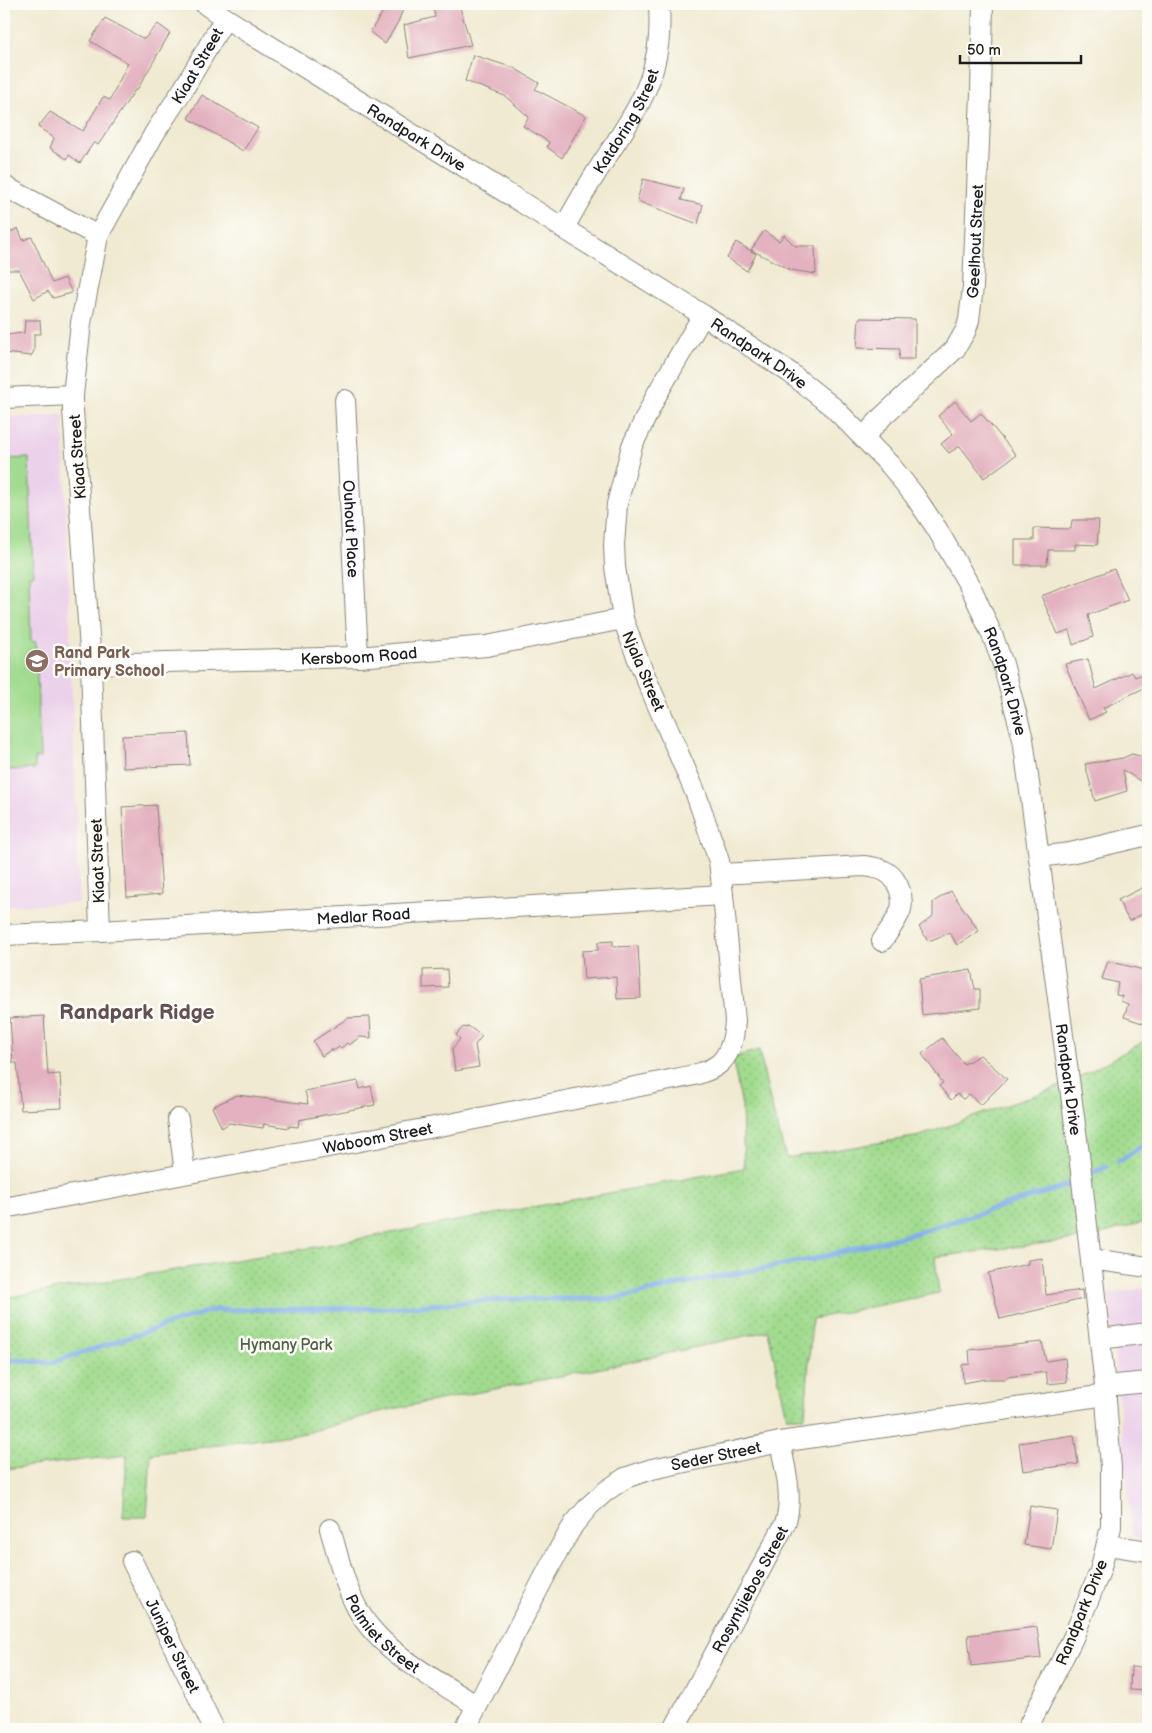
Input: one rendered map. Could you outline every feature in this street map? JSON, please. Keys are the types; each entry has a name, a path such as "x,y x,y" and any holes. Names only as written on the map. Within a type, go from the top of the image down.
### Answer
{"street":[{"name":"Randpark Drive","path":"205,4 703,315 789,372 834,408 891,466 937,529 962,570 993,637 1012,692 1024,739 1091,1259 1106,1390 1111,1468 1111,1527 1100,1571 1073,1638 1027,1729"},
{"name":"Katdoring Street","path":"564,228 581,195 642,99 656,57 659,39 659,4"},
{"name":"Geelhout Street","path":"864,437 883,416 956,348 966,330 973,287 983,4"},
{"name":"Kiaat Street","path":"100,931 91,664 73,395 81,323 98,236 154,134 184,88 225,18"},
{"path":"4,186 98,236"},
{"name":"Njala Street","path":"703,315 646,414 632,446 617,504 614,545 616,576 623,619 639,662 712,836 724,895 734,1004 734,1038"},
{"path":"4,398 73,395"},
{"name":"Ouhout Place","path":"345,400 358,657"},
{"name":"Kersboom Road","path":"91,664 358,657 487,646 623,619"},
{"path":"1040,857 1070,853 1148,835"},
{"path":"721,874 864,866 878,868 887,872 897,881 902,899 900,912 882,941"},
{"name":"Medlar Road","path":"4,935 724,895"},
{"name":"Waboom Street","path":"4,1208 450,1124 697,1074 710,1070 722,1063 728,1054 734,1038"},
{"path":"178,1119 184,1174"},
{"path":"1091,1259 1148,1267"},
{"path":"1100,1339 1148,1333"},
{"name":"Seder Street","path":"465,1729 574,1524 590,1505 625,1478 652,1469 780,1442 1148,1382"},
{"name":"Rosyntjiebos Street","path":"674,1729 785,1524 790,1506 780,1442"},
{"name":"Palmiet Street","path":"330,1529 350,1593 357,1609 368,1626 392,1650 478,1706"},
{"path":"1108,1545 1148,1551"},
{"name":"Juniper Street","path":"132,1561 214,1729"}],"shaded area":[{"name":"Rand Park Primary School","path":"63,415 79,903 4,906 4,418"},
{"path":"1148,1287 1148,1547 1132,1534 1108,1294"}],"green space":[{"path":"29,458 33,575 29,575 31,641 36,642 40,758 35,758 35,769 4,770 4,459"},
{"name":"Hymany Park","path":"1148,1039 1148,1221 1086,1238 935,1257 939,1293 812,1319 805,1417 787,1417 768,1331 607,1367 383,1411 306,1433 151,1454 147,1517 123,1517 127,1455 4,1469 4,1298 315,1247 744,1168 742,1106 732,1058 759,1050 786,1158 920,1136 1069,1083"}],"building":[{"path":"388,4 405,4 398,22 385,44 370,32"},
{"path":"459,4 471,45 409,58 404,25 435,17 433,7"},
{"path":"105,18 144,39 158,24 170,33 137,90 135,90 98,145 94,142 80,163 69,155 67,159 50,148 54,138 38,127 50,112 83,131 103,97 110,100 128,63 90,41"},
{"path":"473,55 514,68 539,83 535,89 586,116 562,158 547,147 549,142 523,126 529,117 505,96 465,81"},
{"path":"202,95 258,128 243,151 188,118"},
{"path":"643,179 684,189 681,200 703,205 698,224 637,201"},
{"path":"18,228 23,240 32,237 52,283 65,278 72,293 53,298 48,291 34,299 19,270 8,270 4,261 4,248 9,247 4,236"},
{"path":"764,231 779,241 784,235 795,246 815,246 816,274 791,270 751,250"},
{"path":"736,242 756,254 747,271 727,258"},
{"path":"859,318 915,319 915,359 899,359 900,349 857,348"},
{"path":"25,320 40,320 41,334 34,334 34,351 31,356 4,353 4,335 24,333"},
{"path":"955,401 971,421 981,413 1016,455 984,478 960,446 949,453 941,444 953,434 938,416"},
{"path":"1072,520 1099,520 1097,545 1075,544 1075,550 1048,550 1047,565 1015,565 1015,540 1034,540 1034,528 1071,529"},
{"path":"1114,569 1128,600 1088,615 1093,637 1073,645 1069,630 1058,634 1041,596"},
{"path":"1088,659 1096,689 1132,672 1135,677 1143,674 1148,686 1103,708 1106,712 1089,720 1065,664"},
{"path":"188,733 190,765 123,768 122,736"},
{"path":"1132,754 1148,758 1148,786 1123,770 1127,791 1095,801 1085,764 1123,758"},
{"path":"156,805 162,894 127,897 122,807"},
{"path":"1148,885 1148,911 1129,921 1118,900"},
{"path":"951,891 979,931 957,945 950,933 928,941 919,927 933,916 933,902"},
{"path":"613,941 613,947 638,946 641,998 617,999 616,977 584,979 582,951 598,950 598,942"},
{"path":"1108,961 1148,971 1148,1025 1124,1017 1128,1004 1121,1001 1122,996 1116,995 1118,983 1102,979"},
{"path":"447,969 448,987 423,988 423,970"},
{"path":"971,970 975,989 980,989 980,1008 922,1015 919,979"},
{"path":"44,1016 48,1075 60,1074 62,1108 21,1110 17,1063 13,1063 10,1018"},
{"path":"370,1017 371,1038 360,1037 349,1045 347,1043 341,1048 339,1047 333,1051 332,1049 322,1056 313,1041 348,1018"},
{"path":"468,1026 482,1036 475,1045 479,1067 455,1071 452,1049 460,1039 456,1035 463,1027 467,1028"},
{"path":"942,1038 964,1064 980,1055 1007,1079 981,1105 969,1094 963,1099 957,1094 951,1100 939,1086 943,1083 922,1054"},
{"path":"358,1081 360,1089 371,1086 375,1105 299,1120 298,1127 289,1126 289,1128 264,1124 263,1128 229,1123 222,1128 212,1107 237,1095 308,1104 305,1091"},
{"path":"1042,1258 1046,1295 1082,1290 1083,1299 1000,1319 988,1273 1028,1264 1028,1260"},
{"path":"1042,1342 1046,1361 1065,1358 1067,1382 1048,1384 1046,1372 1007,1377 1006,1379 985,1379 963,1383 962,1365 970,1364 969,1350"},
{"path":"1074,1435 1078,1464 1023,1471 1019,1443"},
{"path":"1030,1506 1057,1510 1051,1549 1024,1545"},
{"path":"1037,1627 1041,1658 971,1666 968,1635"},
{"path":"1131,1667 1148,1668 1148,1691 1130,1690"}],"waterway":[{"path":"1118,1162 1148,1142"},
{"path":"1086,1176 1106,1167"},
{"path":"4,1359 51,1363 212,1310 388,1308 509,1299 613,1299 716,1277 810,1260 916,1233 1066,1186 1078,1180"}],"place":[{"name":"Rand Park Primary School","path":"37,661"}],"district":[{"name":"Randpark Ridge","path":"137,1012"}]}
